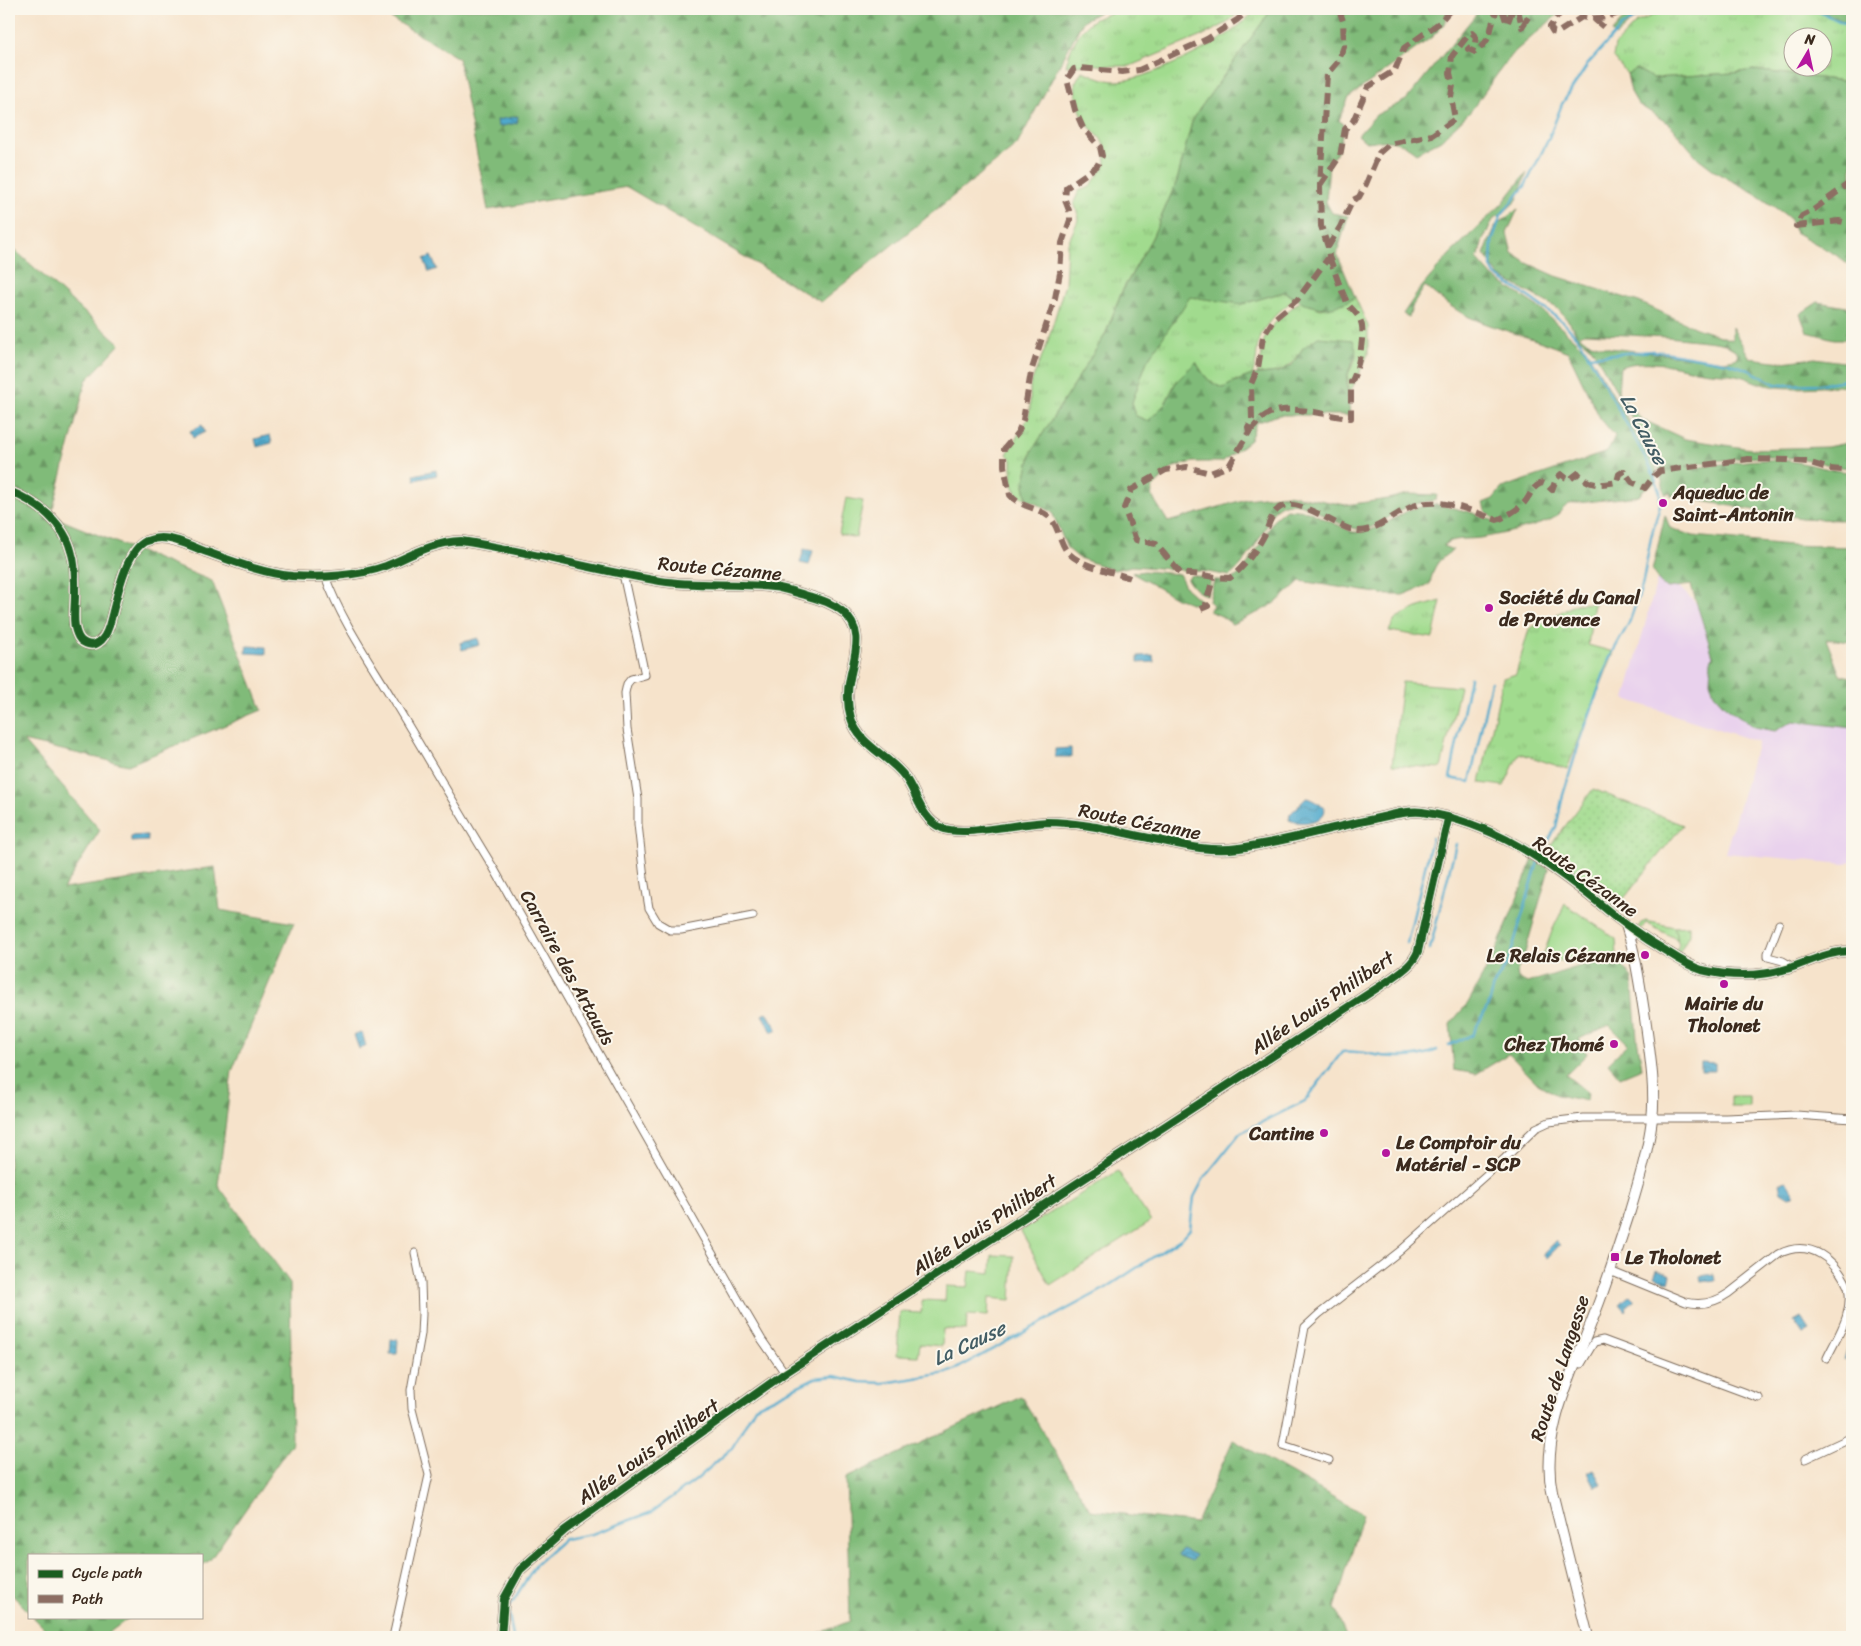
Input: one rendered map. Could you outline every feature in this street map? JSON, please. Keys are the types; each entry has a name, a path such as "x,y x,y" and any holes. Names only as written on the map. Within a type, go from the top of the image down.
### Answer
{"street":[{"name":"Route Cézanne","path":"9,491 42,509 53,520 69,542 74,570 75,625 77,635 82,642 90,645 98,643 109,626 128,562 135,550 148,540 161,538 292,576 325,576 370,570 429,547 461,541 525,552 663,582 779,587 825,601 840,609 848,617 857,634 857,646 848,692 850,717 855,729 863,740 896,767 906,778 930,821 947,830 961,831 1036,823 1062,823 1191,847 1218,850 1253,846 1407,812 1422,812 1486,830 1538,857 1626,926 1681,961 1701,970 1757,975 1793,967 1837,952 1852,951"},
{"path":"623,574 645,675 631,679 627,684 625,693 627,728 638,799 638,824 644,878 650,908 658,923 670,930 681,930 753,916"},
{"name":"Carraire des Artauds","path":"325,576 332,595 352,632 457,810 494,867 744,1310 785,1373"},
{"name":"Allée Louis Philibert","path":"500,1637 504,1599 520,1570 565,1530 785,1373 1405,968 1418,952 1448,819"},
{"path":"1779,924 1768,957 1783,961 1793,967"},
{"name":"Route de Langesse","path":"1588,1637 1548,1475 1549,1451 1564,1396 1616,1256 1640,1175 1652,1118 1652,1068 1635,954 1626,926"},
{"path":"1329,1460 1283,1445 1306,1327 1319,1314 1400,1252 1541,1125 1583,1118 1804,1116 1852,1119"},
{"path":"1610,1271 1686,1302 1706,1304 1730,1293 1786,1250 1802,1248 1816,1252 1826,1258 1850,1287 1848,1313 1827,1358"},
{"path":"393,1637 429,1474 412,1410 411,1390 421,1334 422,1314 421,1282 415,1253"},
{"path":"1576,1362 1582,1364 1594,1342 1603,1340 1759,1398"},
{"path":"1805,1459 1852,1437"}],"shaded area":[{"path":"1660,569 1790,692 1852,711 1852,862 1845,864 1725,853 1758,742 1625,699"}],"green space":[{"path":"376,9 1105,9 1083,21 1017,145 821,302 627,187 488,210 458,58"},
{"path":"1118,9 1242,9 1227,23 1204,35 1130,66 1089,64 1066,66 1069,54 1082,30 1095,19"},
{"path":"1257,9 1272,9 1193,118 1177,181 1152,238 1122,291 1105,335 1032,451 1024,485 1027,499 1017,494 1012,482 1012,460 1007,454 1028,418 1030,385 1047,344 1065,284 1067,245 1079,218 1074,202 1079,191 1090,187 1106,163 1105,148 1101,139 1085,122 1076,98 1075,83 1082,71 1103,79 1116,81 1127,80 1156,71 1215,43 1234,30"},
{"path":"1272,9 1449,9 1445,24 1432,37 1349,97 1339,120 1344,125 1339,149 1329,163 1326,202 1332,213 1348,216 1337,254 1355,297 1345,303 1327,308 1319,308 1311,306 1284,292 1242,304 1190,297 1147,361 1132,402 1136,416 1148,421 1165,404 1176,382 1196,362 1207,378 1214,384 1224,388 1252,375 1279,372 1292,365 1303,348 1318,337 1353,340 1356,354 1348,374 1347,384 1350,415 1278,415 1256,423 1250,440 1222,462 1193,462 1174,467 1152,488 1152,496 1168,522 1246,499 1287,494 1346,505 1408,494 1437,495 1436,500 1410,506 1365,529 1349,527 1306,506 1286,504 1273,512 1250,553 1230,576 1208,572 1132,566 1114,570 1079,558 1067,548 1052,512 1027,499 1024,485 1032,451 1105,335 1122,292 1152,238 1177,181 1193,118"},
{"path":"1482,9 1564,9 1511,55 1470,112 1441,140 1416,153 1398,143 1387,141 1366,142 1358,135 1376,115 1406,100"},
{"path":"1632,9 1656,9 1634,19 1616,36 1612,32"},
{"path":"1668,9 1816,9 1852,25 1852,82 1819,78 1834,78 1834,28 1784,28 1784,74 1753,70 1653,78 1636,69 1627,74 1613,57 1615,45 1637,22"},
{"path":"1816,9 1852,9 1852,25"},
{"path":"1636,69 1653,78 1753,70 1784,74 1784,78 1819,78 1852,82 1852,268 1836,255 1795,232 1789,218 1783,213 1751,191 1719,174 1698,158 1669,124 1638,104 1631,92 1627,74"},
{"path":"1527,172 1517,200 1501,215 1494,218 1483,240 1477,259 1493,277 1538,307 1587,351 1656,467 1657,473 1654,483 1643,490 1639,496 1569,504 1554,518 1538,525 1487,537 1450,541 1443,546 1453,550 1437,564 1430,584 1403,595 1389,595 1300,581 1278,601 1232,624 1221,616 1209,611 1213,605 1209,601 1214,580 1232,580 1242,572 1275,518 1286,509 1308,511 1353,532 1362,532 1379,527 1411,509 1436,504 1470,512 1497,522 1485,510 1483,503 1493,499 1502,488 1607,452 1615,436 1600,418 1568,352 1469,317 1446,303 1425,286 1413,305 1409,317 1403,314 1420,289 1450,254 1502,204"},
{"path":"1518,209 1507,233 1512,253 1527,263 1556,276 1639,302 1696,328 1732,340 1732,327 1750,358 1782,362 1815,358 1843,362 1852,361 1852,385 1796,388 1775,387 1736,375 1665,364 1631,364 1620,367 1618,392 1641,419 1685,439 1751,449 1827,447 1852,442 1852,468 1802,459 1774,457 1729,459 1686,466 1693,468 1778,460 1852,472 1852,519 1801,518 1702,501 1689,497 1671,496 1670,493 1665,494 1658,464 1592,348 1577,336 1570,323 1557,308 1499,276 1484,254 1496,225","holes":["1585,333 1668,337 1725,344 1738,354 1735,359 1724,361 1609,348 1588,342 1579,335"]},
{"path":"9,245 120,344 86,381 51,516 212,581 262,710 128,765 23,741 100,830 63,889 215,867 220,910 294,923 232,1071 218,1185 290,1283 292,1443 210,1560 202,1565 202,1554 28,1554 28,1611 9,1592"},
{"path":"1284,292 1295,299 1278,313 1260,337 1252,375 1224,388 1204,375 1196,362 1176,382 1165,404 1148,421 1136,416 1132,402 1147,361 1190,296 1242,304"},
{"path":"1355,297 1368,326 1368,354 1348,397 1348,374 1355,360 1353,340 1303,348 1289,366 1284,369 1257,374 1261,363 1265,336 1278,319 1300,301 1321,309 1346,302"},
{"path":"1818,302 1852,308 1852,339 1834,339 1807,332 1800,314"},
{"path":"846,498 863,501 856,538 839,534"},
{"path":"1665,515 1670,528 1693,536 1790,545 1852,547 1852,642 1826,639 1840,675 1852,677 1852,728 1793,721 1775,731 1754,727 1725,706 1714,694 1710,681 1713,656 1691,585 1668,588 1661,584 1652,571"},
{"path":"1144,571 1179,574 1186,588 1203,605 1200,606 1176,598 1132,573"},
{"path":"1191,575 1211,579 1207,595 1191,585 1187,579"},
{"path":"1441,601 1433,638 1389,631 1396,618 1417,608"},
{"path":"1594,603 1588,645 1614,652 1567,769 1519,753 1504,786 1480,783 1503,678 1516,674 1529,629 1576,604"},
{"path":"1402,682 1460,687 1441,768 1392,765"},
{"path":"1593,789 1683,825 1617,907 1545,853"},
{"path":"1533,859 1549,869 1524,956 1517,971 1518,978 1527,983 1590,963 1609,964 1617,957 1632,978 1637,1038 1642,1068 1620,1077 1608,1063 1628,1044 1609,1025 1579,1039 1587,1054 1566,1075 1588,1093 1587,1101 1557,1095 1538,1084 1509,1054 1476,1074 1454,1070 1450,1024 1468,1003 1496,951"},
{"path":"1565,904 1616,939 1617,957 1609,964 1550,960 1543,956"},
{"path":"1646,921 1674,927 1678,940 1646,923 1640,930 1638,928 1641,923"},
{"path":"1689,926 1689,935 1678,955 1674,953 1679,945 1674,927"},
{"path":"1731,1096 1749,1096 1749,1107 1731,1107"},
{"path":"1118,1171 1151,1221 1050,1285 1021,1231"},
{"path":"992,1255 1014,1256 1011,1300 989,1298 988,1316 967,1315 966,1330 943,1329 942,1346 920,1344 918,1356 897,1355 900,1312 921,1313 922,1300 945,1301 946,1286 968,1287 970,1271 991,1273"},
{"path":"1021,1396 1090,1510 1196,1523 1233,1440 1363,1514 1335,1608 1346,1637 809,1637 850,1621 846,1478"},
{"path":"34,1618 129,1618 103,1637 53,1637"}],"water":[{"path":"518,116 517,123 498,127 497,120"},
{"path":"431,256 437,269 429,272 424,259"},
{"path":"202,425 205,432 193,438 190,431"},
{"path":"270,435 272,443 257,447 255,439"},
{"path":"436,470 437,475 415,480 414,475"},
{"path":"804,549 813,551 809,565 800,563"},
{"path":"478,638 480,645 462,650 460,643"},
{"path":"247,646 266,647 266,654 246,653"},
{"path":"1153,655 1154,662 1138,663 1138,656"},
{"path":"1071,748 1071,757 1055,757 1055,749"},
{"path":"1306,798 1314,801 1325,810 1320,818 1310,822 1294,822 1289,820 1290,814"},
{"path":"147,835 148,841 131,842 131,836"},
{"path":"767,1012 777,1029 772,1032 762,1015"},
{"path":"362,1032 366,1046 359,1049 354,1035"},
{"path":"1701,1062 1715,1063 1715,1071 1701,1071"},
{"path":"1786,1181 1794,1194 1793,1196 1789,1197 1781,1192 1779,1183"},
{"path":"1556,1241 1560,1245 1547,1258 1543,1254"},
{"path":"1657,1269 1671,1275 1669,1282 1654,1277"},
{"path":"1714,1274 1715,1280 1701,1282 1700,1276"},
{"path":"1630,1295 1635,1300 1626,1307 1626,1311 1620,1304"},
{"path":"1801,1317 1810,1330 1803,1334 1794,1321"},
{"path":"391,1339 398,1340 397,1354 390,1354"},
{"path":"1848,1346 1852,1347 1850,1362 1844,1360"},
{"path":"1594,1469 1602,1484 1595,1487 1588,1472"},
{"path":"1182,1549 1195,1555 1192,1561 1179,1556 1178,1554"}],"waterway":[{"name":"La Cause","path":"1540,857 1556,827 1563,795 1576,753 1609,659 1629,623 1642,586 1651,537 1660,505 1660,492 1650,466 1581,342 1563,322 1495,275 1491,267 1492,241 1501,215 1525,186 1548,140 1562,104 1588,64 1621,27 1643,13 1658,9"},
{"path":"1813,9 1844,23 1852,23"},
{"path":"1588,356 1653,351 1670,353 1729,363 1749,370 1775,384 1783,385 1820,384 1852,379"},
{"path":"1470,678 1450,778 1470,782 1491,682"},
{"path":"1407,943 1432,838"},
{"path":"1430,949 1456,844"},
{"name":"La Cause","path":"1449,1045 1472,1035 1489,1004 1495,982 1508,963 1538,862"},
{"name":"La Cause","path":"513,1637 508,1609 536,1564 564,1539 592,1534 652,1512 696,1480 732,1448 755,1407 815,1378 835,1376 860,1382 884,1383 947,1373 960,1367 1106,1288 1182,1238 1190,1229 1194,1197 1204,1178 1240,1133 1305,1101 1342,1052 1403,1057 1424,1055 1437,1050"}],"marked path":[{"path":"1130,578 1086,564 1071,556 1066,550 1051,519 1023,505 1010,495 1004,466 1004,449 1018,432 1023,420 1031,372 1055,298 1060,273 1062,243 1070,220 1070,213 1065,200 1066,188 1097,166 1102,156 1100,147 1083,128 1075,110 1067,79 1074,69 1079,68 1122,72 1139,70 1207,39 1237,20 1250,9"},
{"path":"1339,9 1343,21 1344,46 1339,60 1327,74 1320,185 1321,226 1328,247 1329,257 1297,300 1274,319 1263,337 1258,368 1251,384 1252,419 1248,427 1249,432 1229,466 1210,473 1187,467 1166,470 1131,490 1124,508 1136,540 1156,544 1181,574 1230,578 1254,552 1275,512 1285,505 1305,508 1339,525 1358,531 1378,526 1409,508 1431,503 1453,505 1497,520 1521,506 1538,485 1542,483 1552,490 1556,479 1561,474 1569,480 1578,473 1586,481 1600,484 1617,482 1619,474 1624,471 1632,482 1645,488 1660,471 1748,459 1807,462 1830,469 1852,471"},
{"path":"1320,185 1340,156 1345,129 1353,121 1368,87 1395,70 1404,48 1439,23 1451,9"},
{"path":"1328,247 1353,200 1359,197 1379,153 1389,144 1432,135 1455,119 1451,97 1453,85 1450,73 1452,56 1469,34 1472,33 1476,37 1475,43 1468,49 1475,52 1482,46 1490,34 1496,9"},
{"path":"1502,9 1507,24 1513,9"},
{"path":"1518,9 1522,27 1533,9"},
{"path":"1563,9 1550,27 1553,32 1557,33 1582,17 1605,17 1626,9"},
{"path":"1594,19 1606,29"},
{"path":"1852,181 1812,211 1802,216 1796,226 1839,221 1852,224"},
{"path":"1249,432 1261,419 1275,411 1307,411 1351,418 1351,382 1354,378 1360,355 1362,326 1359,318 1346,300 1329,257"},
{"path":"1201,609 1208,606 1206,604 1213,578"}],"cycle path":[{"path":"9,491 30,501 48,515 63,533 74,564 75,630 78,637 86,644 96,644 106,633 126,567 138,547 146,541 159,538 177,541 258,569 292,576 315,577 364,572 386,566 431,547 461,541 660,581 785,589 829,603 849,618 856,634 856,651 848,693 848,703 855,728 867,743 891,762 905,777 924,813 942,828 963,831 1061,822 1103,828 1189,846 1229,849 1273,842 1398,814 1422,812 1448,817 1472,825 1495,834 1517,846 1560,873 1640,935 1683,962 1702,970 1735,975 1768,973 1790,968 1828,955 1852,951"},
{"path":"501,1637 504,1599 520,1570 565,1530 785,1373 1388,981 1405,968 1418,951 1448,819"}],"place":[{"name":"Aqueduc de Saint-Antonin","path":"1663,503"},
{"name":"Société du Canal de Provence","path":"1489,608"},
{"name":"Le Relais Cézanne","path":"1645,955"},
{"name":"Mairie du Tholonet","path":"1724,984"},
{"name":"Chez Thomé","path":"1614,1044"},
{"name":"Cantine","path":"1324,1133"},
{"name":"Le Comptoir du Matériel - SCP","path":"1386,1153"},
{"name":"Le Tholonet","path":"1615,1257"}]}
